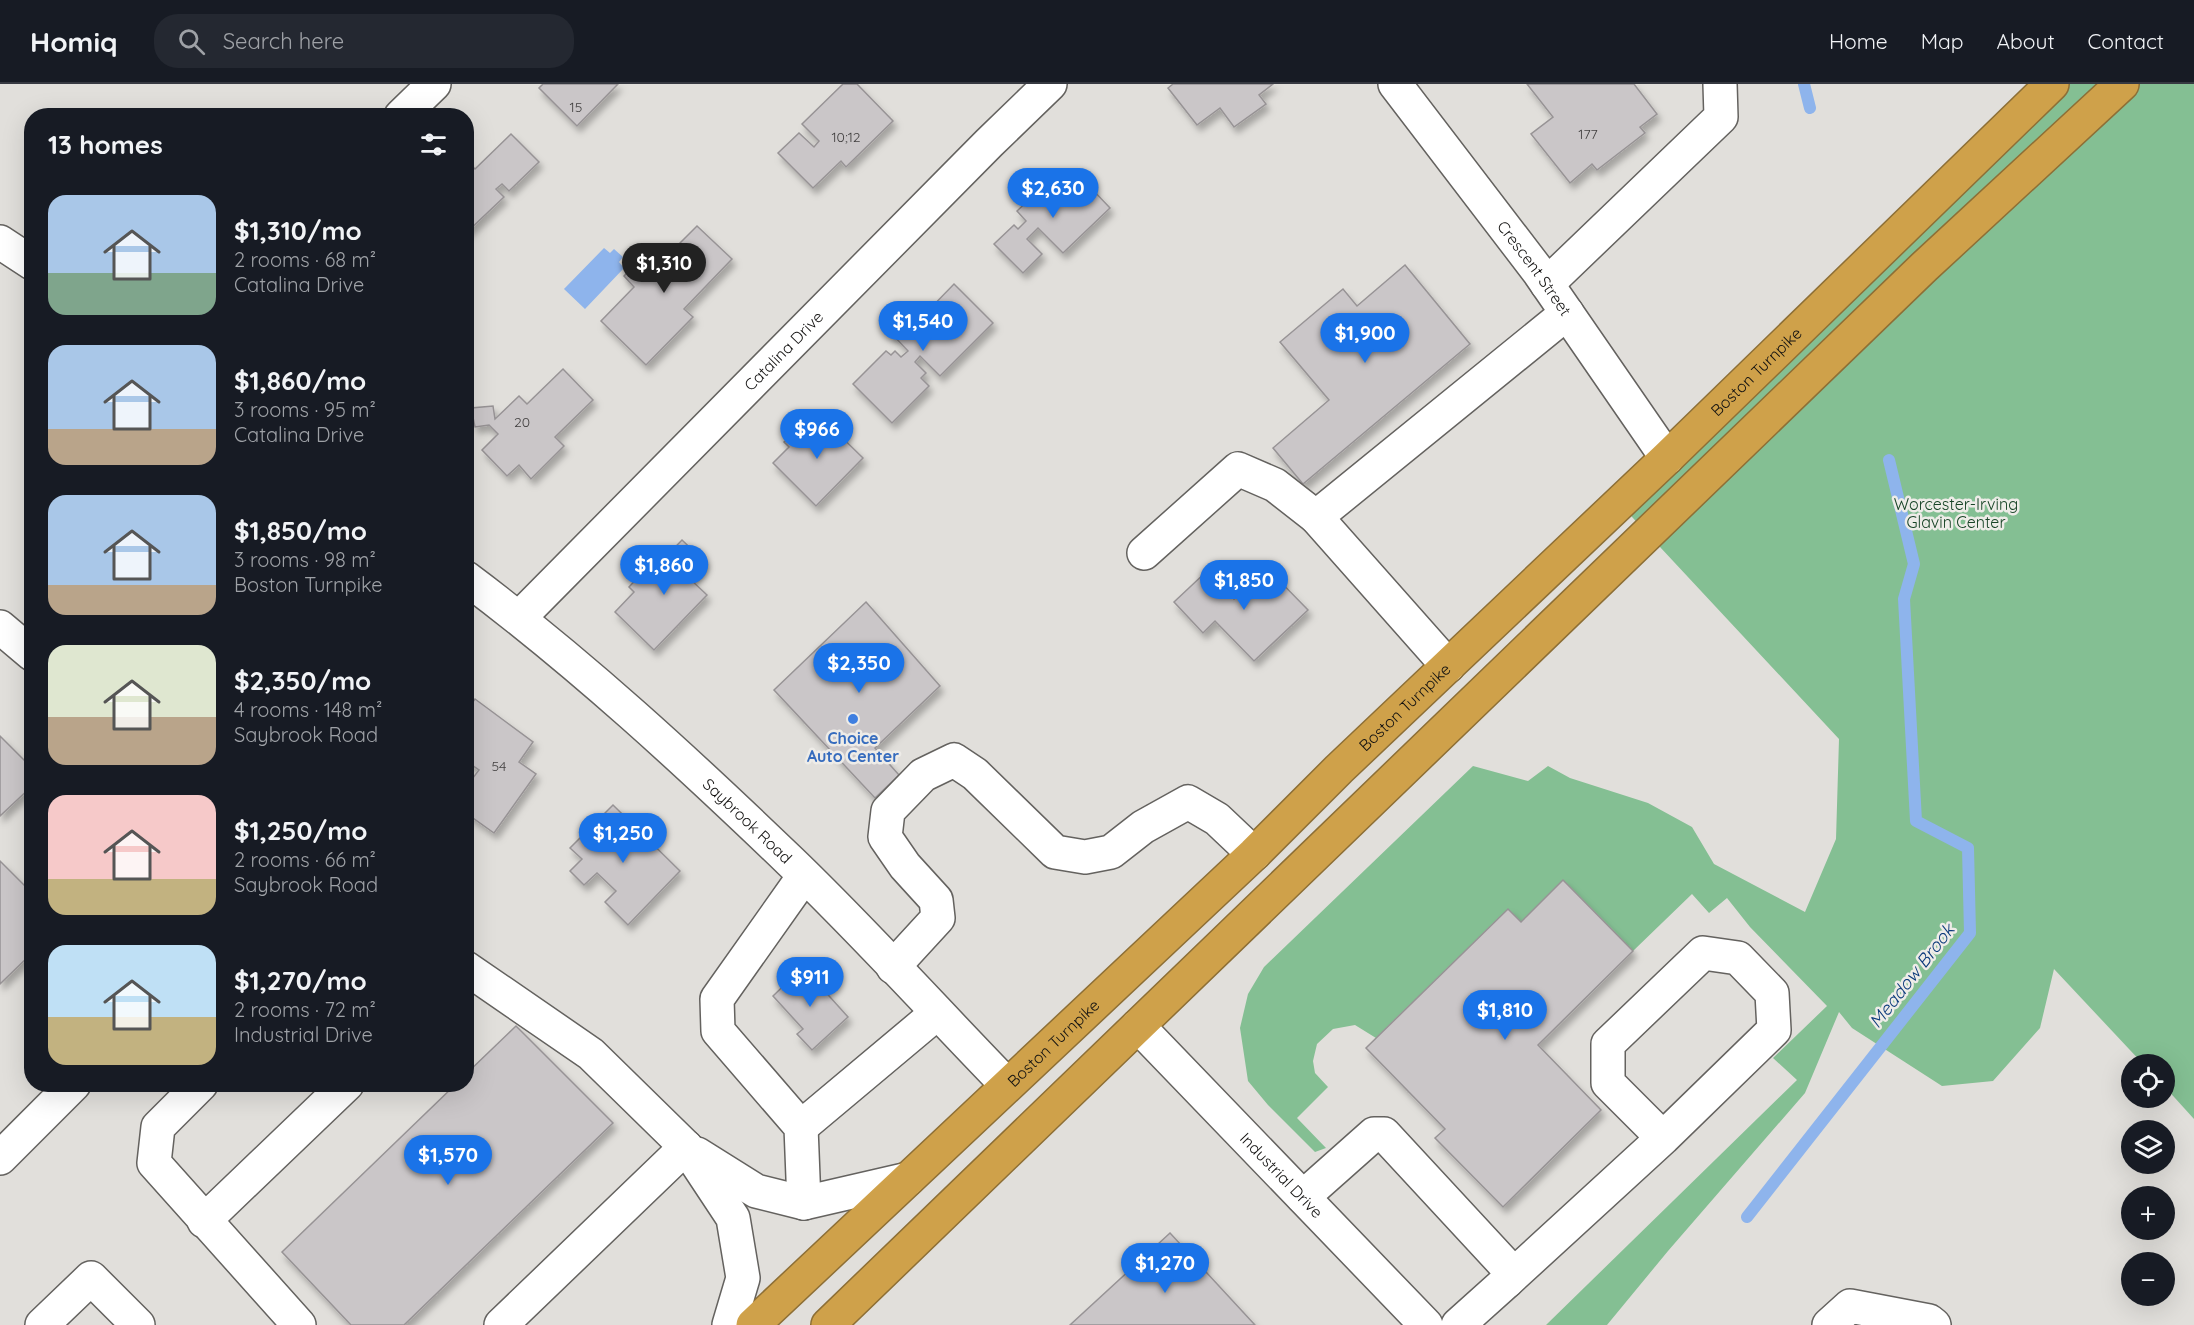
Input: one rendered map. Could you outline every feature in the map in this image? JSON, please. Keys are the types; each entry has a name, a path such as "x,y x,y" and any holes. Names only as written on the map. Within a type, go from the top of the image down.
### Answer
{"highway":[{"name":"Boston Turnpike","path":"753,1325 1254,854 1667,458 2052,84"},
{"path":"828,1325 1907,284 2122,84"}],"street":[{"path":"409,108 434,84"},
{"name":"Catalina Drive","path":"519,618 973,158 1050,84"},
{"name":"Crescent Street","path":"1395,84 1547,284 1667,458"},
{"path":"1547,284 1721,117 1720,84"},
{"path":"0,242 24,258"},
{"path":"1316,517 1567,312"},
{"path":"1144,553 1238,469 1275,485 1316,517 1448,666"},
{"name":"Saybrook Road","path":"474,584 519,618 661,740 804,876 1008,1085"},
{"path":"0,627 24,647"},
{"path":"893,967 938,918 936,900 905,866 885,837 888,811 923,775 954,760 975,774 1055,852 1085,857 1111,852 1143,826 1188,802 1217,819 1254,854"},
{"path":"804,876 717,999 718,1030 801,1127 804,1203"},
{"path":"1458,1325 1663,1138 1774,1030 1772,993 1738,958 1703,953 1608,1044 1608,1083 1663,1138"},
{"path":"474,975 591,1054 686,1147 733,1218 743,1278 729,1325"},
{"path":"801,1127 937,1013"},
{"name":"Industrial Drive","path":"1138,1026 1426,1325"},
{"path":"0,1158 66,1092"},
{"path":"193,1092 158,1126 154,1162 204,1221 299,1325"},
{"path":"204,1221 339,1092"},
{"path":"1303,1197 1374,1134 1384,1134 1509,1269 1507,1281"},
{"path":"686,1147 756,1191 804,1203 908,1179"},
{"path":"501,1325 686,1147"},
{"path":"42,1325 91,1278 138,1325"},
{"path":"1829,1325 1850,1306 1929,1321 1934,1325"}],"green space":[{"name":"Worcester-Irving Glavin Center","path":"2063,84 2194,84 2194,1119 2175,1098 2175,1054 2134,1054 2054,969 2040,1028 1993,1081 1942,1086 1852,1028 1839,1012 1805,1093 1607,1325 1546,1325 1797,1080 1773,1058 1827,1006 1750,927 1727,898 1709,913 1692,894 1633,951 1564,881 1521,922 1508,909 1376,1038 1355,1025 1333,1029 1317,1044 1313,1061 1315,1073 1328,1087 1297,1118 1326,1148 1315,1152 1268,1105 1248,1081 1240,1028 1248,994 1264,967 1473,766 1528,781 1548,766 1570,778 1648,803 1692,827 1714,864 1805,912 1836,839 1839,739 1619,503"}],"water":[{"path":"604,248 610,253 614,249 623,257 619,262 624,268 585,309 564,289"}],"building":[{"path":"543,84 618,84 577,126 539,88"},
{"path":"843,84 857,84 893,121 846,167 841,161 813,188 778,153 799,133 814,147 819,141 802,124"},
{"path":"1173,84 1273,84 1259,95 1266,104 1234,127 1220,108 1197,125 1168,88"},
{"path":"1527,84 1634,84 1657,114 1640,127 1645,133 1597,170 1592,164 1570,183 1531,134 1553,117"},
{"path":"511,134 539,162 509,191 502,184 496,189 504,197 474,225 475,169"},
{"path":"1074,170 1110,208 1063,253 1038,228 1027,239 1042,254 1023,273 994,244 1014,225 1018,229 1026,221 1017,211 1048,182 1054,189"},
{"path":"697,226 732,259 684,309 693,317 646,365 601,321 634,287 624,276 649,250 661,262"},
{"path":"1405,265 1470,344 1303,484 1273,448 1329,400 1280,342 1343,289 1357,306"},
{"path":"954,284 993,323 940,376 920,356 915,362 926,373 921,378 929,386 892,423 853,384 886,351 891,355 895,351 901,357 908,351 890,332 914,309 922,317"},
{"path":"563,369 593,400 555,437 564,446 531,479 519,465 507,476 482,450 498,434 489,425 475,427 474,422 474,408 493,406 495,419 519,396 527,404"},
{"path":"820,416 863,458 816,506 773,463 789,447 784,442 793,434 798,438"},
{"path":"682,540 705,562 689,578 707,595 654,650 615,612 634,592 629,587 642,573 646,577"},
{"path":"1267,568 1308,610 1254,661 1215,621 1203,633 1174,602 1207,571 1234,599"},
{"name":"Choice Auto Center","path":"866,602 940,686 875,748 899,775 875,798 774,690"},
{"path":"474,700 533,742 519,762 536,774 494,833 474,819 474,777 479,770 474,767"},
{"path":"0,736 24,760 24,794 0,816"},
{"path":"613,805 680,871 628,925 605,902 616,891 597,873 584,885 570,871 582,859 570,848"},
{"path":"0,861 24,885 24,961 0,984"},
{"path":"1563,880 1633,951 1538,1045 1601,1110 1503,1207 1435,1138 1445,1129 1366,1048 1508,909 1521,922"},
{"path":"803,967 848,1017 812,1050 797,1034 803,1029 773,996"},
{"path":"516,1026 613,1123 404,1325 351,1325 282,1252 448,1092 474,1092 474,1066"},
{"path":"1170,1233 1255,1325 1070,1325"}],"waterway":[{"name":"Meadow Brook","path":"1804,84 1810,108"},
{"name":"Meadow Brook","path":"1747,1217 1970,933 1968,848 1916,821 1904,599 1914,564 1889,460"}],"place":[{"name":"Choice Auto Center","path":"853,719"}]}
